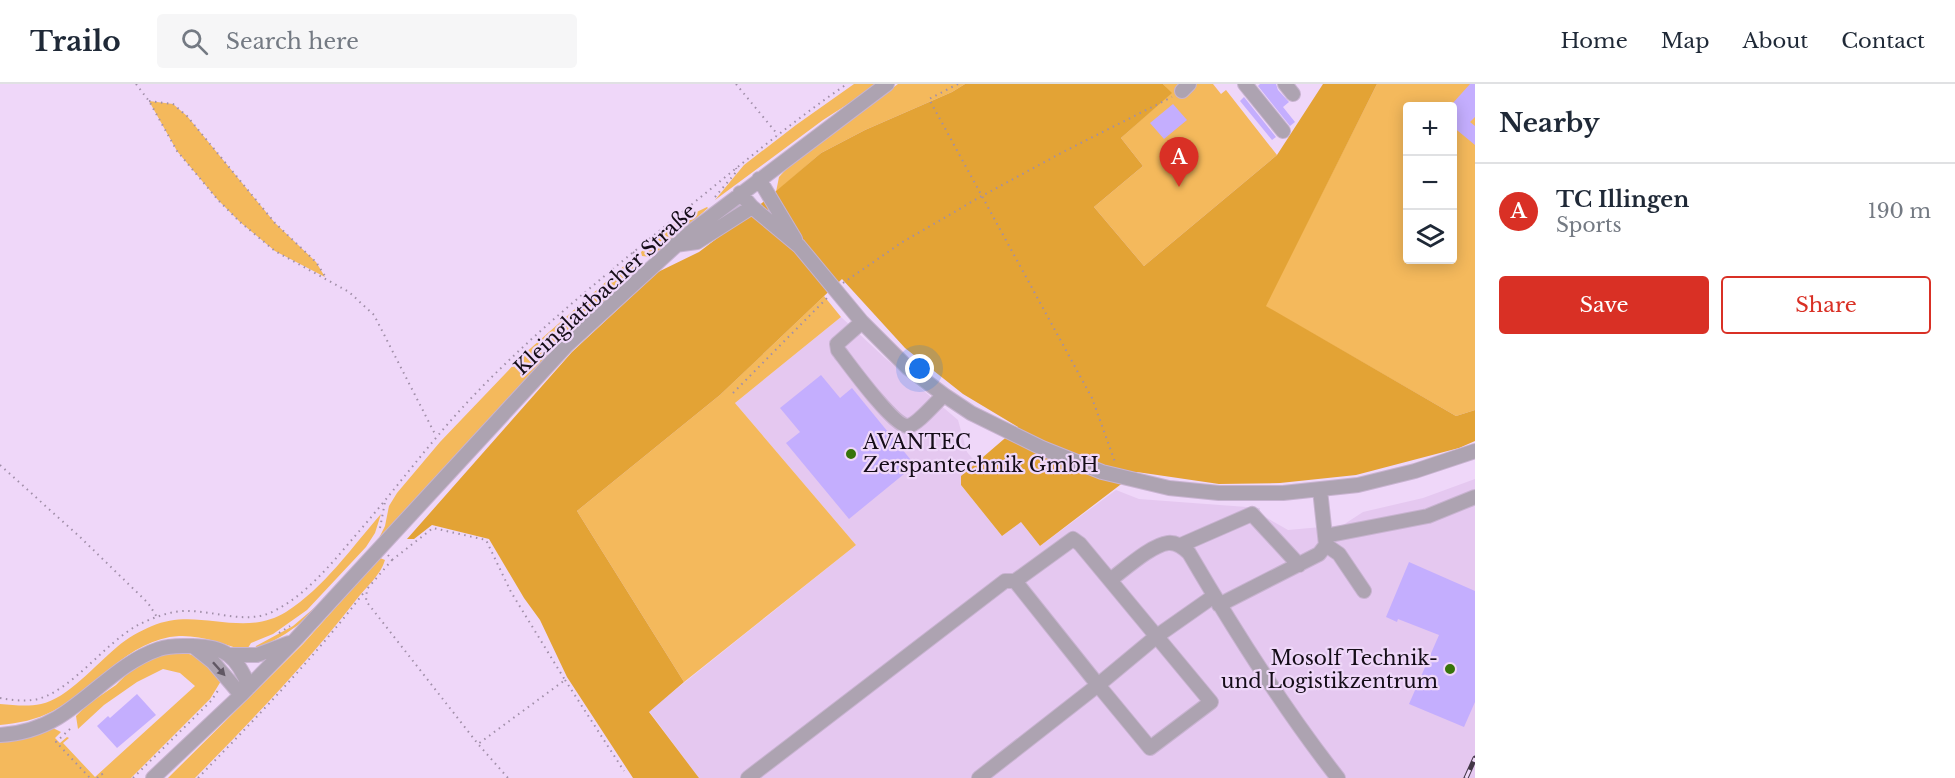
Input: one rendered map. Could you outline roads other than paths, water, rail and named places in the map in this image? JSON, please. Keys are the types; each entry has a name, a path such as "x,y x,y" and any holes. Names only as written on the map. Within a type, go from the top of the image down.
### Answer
{"street":[{"name":"Kleinglattbacher Straße","path":"153,778 296,639 567,345 675,245 887,84"},
{"path":"1245,84 1283,131"},
{"path":"759,179 799,246"},
{"path":"740,194 752,207 799,246 862,322 908,368 944,395 972,412 1041,448 1102,472 1169,488 1220,493 1283,493 1358,485 1403,474 1475,451"},
{"path":"675,245 697,242 752,207"},
{"path":"862,322 837,344 838,350 885,409 900,424 908,426 915,422 944,395"},
{"path":"980,778 1157,636 1217,601 1319,554 1326,541 1320,490"},
{"path":"1326,541 1428,516 1475,497"},
{"path":"1181,545 1252,514 1299,565"},
{"path":"748,778 1005,581 1015,581 1073,539 1080,544 1211,702 1150,748 1015,581"},
{"path":"1326,541 1339,554 1364,591"},
{"path":"1110,580 1154,549 1168,542 1181,545 1189,553 1268,681 1338,778"},
{"path":"229,655 257,655 296,639"},
{"path":"0,735 47,724 127,666 159,649 174,645 211,646 229,655 241,669 245,691"},
{"path":"193,646 245,691"}],"railway":[{"path":"1466,778 1475,758"}],"place":[{"name":"TC Illingen","path":"1179,187"},
{"name":"AVANTEC Zerspantechnik GmbH","path":"851,454"},
{"name":"Mosolf Technik- und Logistikzentrum","path":"1450,669"}]}
